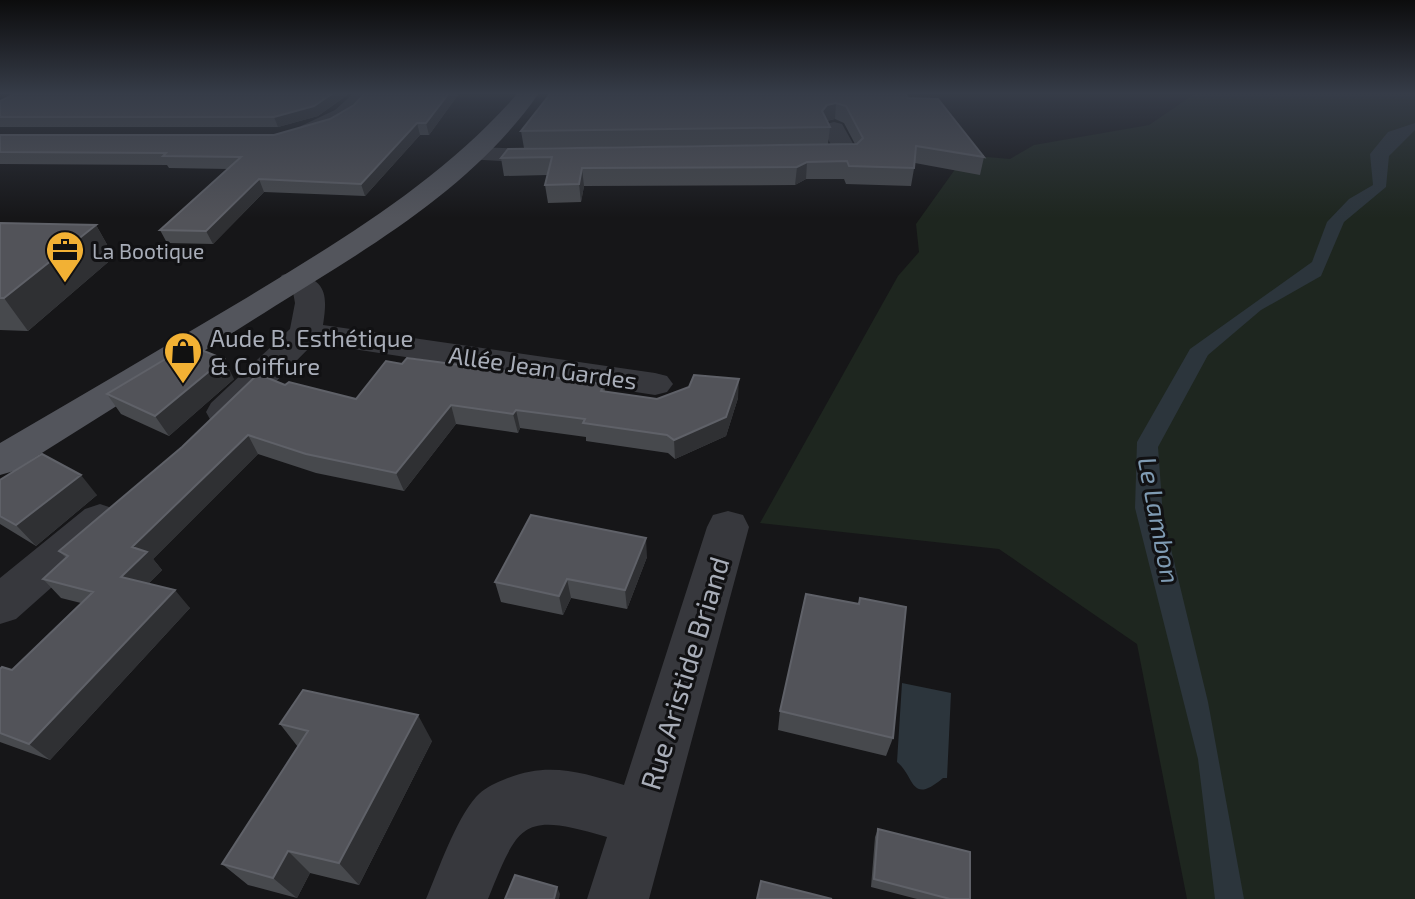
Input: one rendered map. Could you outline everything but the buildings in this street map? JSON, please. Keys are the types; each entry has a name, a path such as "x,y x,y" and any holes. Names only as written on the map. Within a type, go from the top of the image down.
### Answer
{"main road":[{"path":"0,461 293,281 411,205 474,154 491,135"}],"street":[{"path":"283,137 291,135"},
{"path":"779,155 847,154 837,135"},
{"path":"474,154 524,158 577,157"},
{"path":"196,437 306,332 311,303 309,295 307,288 293,281"},
{"name":"Allée Jean Gardes","path":"306,332 655,384"},
{"path":"0,605 128,496"},
{"name":"Rue Aristide Briand","path":"618,899 728,527"},
{"name":"Rue Aristide Briand","path":"457,899 497,817 516,801 544,794 641,819"}],"shaded area":[{"path":"1092,135 1415,135 1415,899 1187,899 1137,644 999,549 760,523 898,276 919,252 916,224 961,161 987,157 1010,159 1034,145"}],"water":[{"name":"Le Lambon","path":"1386,135 1410,135 1389,156 1386,187 1344,222 1321,276 1261,310 1208,355 1158,447 1163,516 1208,702 1244,899 1215,899 1198,759 1135,508 1137,442 1190,349 1312,262 1327,222 1349,199 1373,185 1370,154"},
{"path":"902,683 951,693 947,778 924,789 914,786 897,762"}],"place":[{"name":"La Bootique","path":"65,284"},
{"name":"Aude B. Esthétique & Coiffure","path":"183,385"}]}
